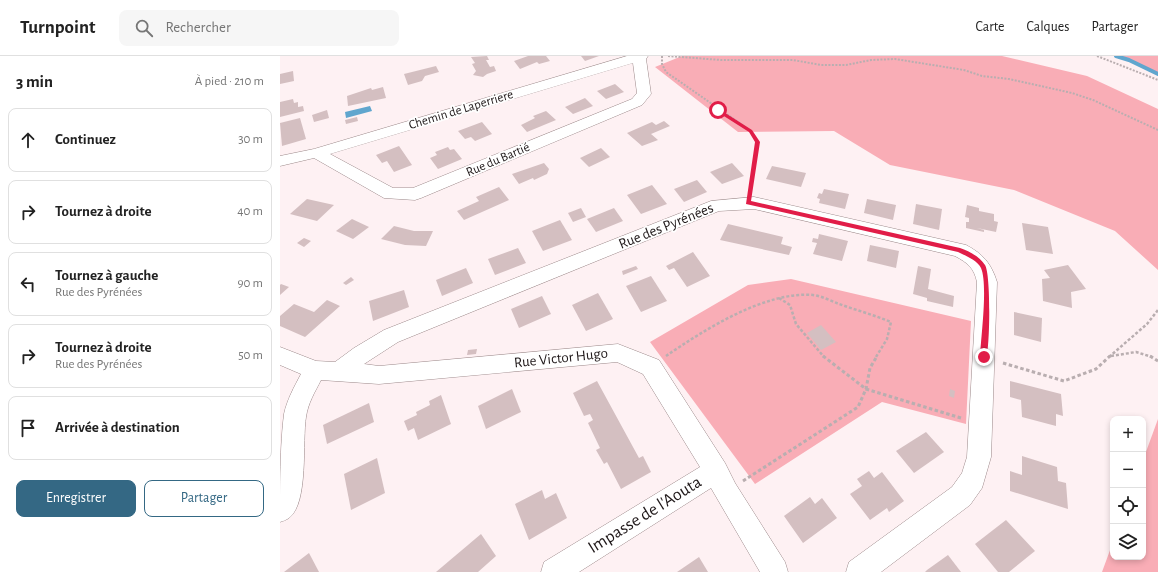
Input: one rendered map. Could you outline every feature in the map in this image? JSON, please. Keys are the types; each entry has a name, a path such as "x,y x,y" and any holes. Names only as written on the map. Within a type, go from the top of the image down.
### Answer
{"street":[{"name":"Rue du Bartié","path":"316,153 390,194 415,194 637,102 644,94 640,56"},
{"name":"Chemin de Laperriere","path":"280,161 316,153 640,56"},
{"name":"Rue des Pyrénées","path":"340,370 361,354 397,334 717,205 748,202 960,250 974,258 983,267 986,282 979,457 973,479 961,496 859,572"},
{"name":"Rue Victor Hugo","path":"280,356 315,370 340,370 379,374 618,353 651,367"},
{"path":"651,367 775,572"},
{"path":"280,509 283,507 289,490 294,418 302,394 315,370"},
{"name":"Impasse de l'Aouta","path":"554,572 721,481"}],"path":[{"path":"662,56 662,64 666,72 751,131 758,142 748,202"},
{"path":"668,56 721,60 793,60 821,65 846,65 871,60 918,61 1072,93 1093,100 1158,130"},
{"path":"1097,56 1158,80"},
{"path":"651,367 687,342 743,312 779,297 812,294 842,306 873,313 890,322 887,339 870,368 866,389 858,407 721,481"},
{"path":"779,297 790,305 796,324 826,360 866,389 981,424"},
{"path":"984,357 1064,381 1096,369 1147,324 1158,310"},
{"path":"1111,356 1127,352 1144,352 1158,360"}],"shaded area":[{"path":"682,56 1002,56 1087,76 1158,109 1158,270 1115,231 1014,190 890,165 834,131 738,132 655,67"},
{"path":"1119,56 1158,56 1158,75"},
{"path":"791,279 971,321 966,424 882,402 755,484 650,342 748,285"},
{"path":"1158,419 1158,572 1102,572 1110,550 1110,560 1146,560 1146,452"}],"water":[{"path":"370,106 372,111 346,118 345,112"}],"building":[{"path":"487,56 489,60 486,60 490,67 494,66 496,71 483,77 473,75 476,71 472,64 475,63 471,57"},
{"path":"528,56 546,56 550,61 539,64 537,62 520,69 514,61"},
{"path":"581,56 599,56 585,61"},
{"path":"436,66 439,72 425,76 422,81 408,85 404,74"},
{"path":"293,71 294,81 280,84 280,74"},
{"path":"615,84 624,92 606,99 597,91"},
{"path":"383,87 386,98 348,106 347,96 371,88 372,90"},
{"path":"585,98 593,106 573,114 565,107"},
{"path":"293,99 294,103 298,102 298,107 303,106 304,111 280,117 280,102"},
{"path":"327,110 329,118 314,122 312,115"},
{"path":"546,111 556,120 527,132 521,125 535,118 533,116"},
{"path":"357,117 358,121 346,124 345,120"},
{"path":"300,118 306,139 282,146 280,123"},
{"path":"664,121 670,126 651,134 658,140 642,146 627,133 652,122 656,125"},
{"path":"482,122 492,134 475,141 471,137 465,139 458,131"},
{"path":"399,146 412,165 394,172 387,161 382,163 376,155"},
{"path":"448,147 450,150 454,149 462,159 438,169 430,158 437,155 435,152"},
{"path":"601,148 610,157 589,167 580,158"},
{"path":"544,163 549,169 547,174 534,180 533,178 519,184 512,174"},
{"path":"732,163 744,176 722,184 710,172"},
{"path":"772,166 806,173 801,187 766,179"},
{"path":"697,180 707,192 684,202 674,189"},
{"path":"652,185 667,204 641,214 627,195"},
{"path":"499,187 509,200 464,220 457,211 479,201 476,197"},
{"path":"824,189 849,194 845,209 819,203 820,199 817,198 819,193 822,194"},
{"path":"307,199 334,205 317,221 290,214"},
{"path":"867,199 896,205 893,220 864,213"},
{"path":"916,204 942,209 939,230 913,224"},
{"path":"967,205 979,208 979,211 994,214 994,221 998,222 996,232 977,228 984,230 984,232 966,228 966,222 969,222 969,218 965,217"},
{"path":"581,208 586,217 573,222 568,213"},
{"path":"614,208 623,221 596,232 587,219"},
{"path":"352,219 369,227 353,239 336,231"},
{"path":"560,220 572,240 543,251 532,231"},
{"path":"1022,223 1048,227 1053,254 1026,250"},
{"path":"728,224 783,237 781,244 792,247 789,255 720,240"},
{"path":"394,226 414,231 433,231 426,246 405,245 381,239"},
{"path":"819,234 848,241 842,261 813,254 817,243 812,242 813,238 818,239"},
{"path":"304,238 311,241 304,247 297,243"},
{"path":"870,245 899,251 896,268 867,261"},
{"path":"518,248 526,263 495,275 488,259"},
{"path":"693,252 710,276 687,287 674,268 669,270 666,266"},
{"path":"1068,265 1086,289 1071,292 1072,308 1043,301 1042,279 1050,278 1044,270"},
{"path":"636,266 638,269 623,275 622,271"},
{"path":"918,266 931,269 928,289 954,296 953,307 927,301 927,298 913,294"},
{"path":"466,268 473,283 442,296 436,280"},
{"path":"651,276 667,301 641,312 626,286"},
{"path":"351,277 354,280 346,285 343,283"},
{"path":"280,285 289,287 280,295"},
{"path":"404,290 409,307 373,321 369,301"},
{"path":"598,293 613,319 586,331 572,305"},
{"path":"542,296 551,314 519,328 511,309"},
{"path":"327,300 340,306 305,337 280,326 280,316 294,304 314,312"},
{"path":"1014,312 1042,318 1041,342 1014,335"},
{"path":"821,325 836,342 821,350 807,333"},
{"path":"477,349 476,354 467,355 468,350"},
{"path":"597,381 639,458 643,456 651,472 621,489 607,462 604,464 596,450 600,448 588,423 593,420 590,414 584,416 573,393"},
{"path":"1010,381 1061,394 1063,416 1056,414 1056,426 1022,417 1021,400 1010,397"},
{"path":"512,389 521,412 486,429 478,406"},
{"path":"950,389 955,391 954,398 949,396"},
{"path":"441,395 451,424 418,440 414,428 408,431 404,421 417,415 416,412 430,405 429,401"},
{"path":"369,403 374,422 327,444 323,425"},
{"path":"926,432 944,452 914,473 896,451"},
{"path":"1022,456 1057,467 1058,481 1066,483 1068,509 1010,491 1010,471 1022,475"},
{"path":"377,458 385,493 351,510 344,474"},
{"path":"869,471 874,478 882,472 904,501 889,512 887,508 870,520 850,494 862,486 857,479"},
{"path":"542,490 545,499 556,493 567,518 529,540 515,504"},
{"path":"810,497 815,504 822,498 837,518 803,543 784,516"},
{"path":"1006,520 1035,551 1009,572 998,572 975,544"},
{"path":"481,534 496,556 478,572 436,572"},
{"path":"309,553 319,572 284,572"},
{"path":"948,555 961,572 925,572 927,570"},
{"path":"699,557 708,572 677,572"}],"waterway":[{"path":"1116,56 1129,60 1158,74"}],"route":[{"path":"718,110 751,131 758,142 748,202 960,250 974,258 983,267 986,282 984,357"}]}
